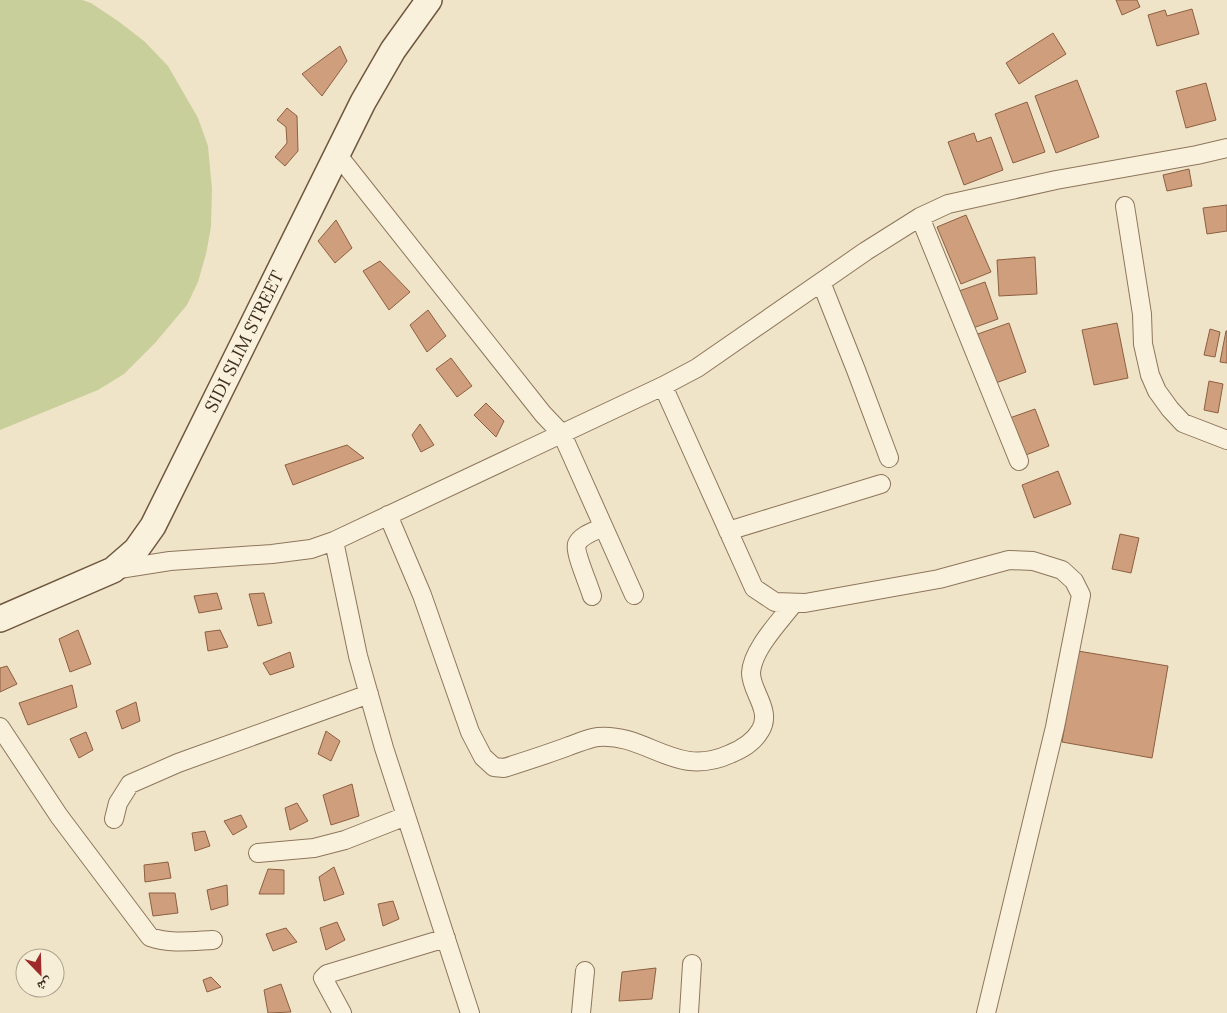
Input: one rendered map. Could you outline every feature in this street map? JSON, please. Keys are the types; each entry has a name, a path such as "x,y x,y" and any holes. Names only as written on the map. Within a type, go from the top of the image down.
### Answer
{"main road":[{"name":"SIDI SLIM STREET","path":"0,619 113,570 136,550 153,526 363,102 393,50 429,0"}],"street":[{"path":"113,570 170,561 311,549 388,516 698,368 866,251 920,217 948,204 979,196 1227,148"},
{"path":"337,154 543,414 562,434 634,595"},
{"path":"1125,206 1142,314 1143,344 1150,375 1157,391 1183,423 1227,440"},
{"path":"920,217 1019,461"},
{"path":"821,282 889,458"},
{"path":"663,386 754,588 775,602 814,602 939,579 1009,560 1033,561 1062,570 1074,581 1081,595 1055,727 986,1013"},
{"path":"728,531 881,484"},
{"path":"388,516 422,594 470,732 483,757 494,766 504,768 597,737 632,741 682,761 694,762 722,758 743,748 758,734 763,726 764,718 751,675 756,655 794,603"},
{"path":"592,596 577,555 577,545 583,537 603,527"},
{"path":"334,540 358,656 406,816 470,1013"},
{"path":"114,819 118,802 130,784 178,763 369,694"},
{"path":"0,727 59,816 150,937 161,941 175,942 213,940"},
{"path":"258,853 314,848 344,840 406,816"},
{"path":"342,1013 323,978 327,974 446,938"},
{"path":"689,1013 692,964"},
{"path":"582,1013 585,972"}],"green space":[{"path":"0,0 82,0 91,3 144,41 168,66 198,118 208,146 212,189 211,227 198,282 187,305 155,343 124,374 98,390 0,430"}],"building":[{"path":"1116,0 1137,0 1140,7 1122,15"},
{"path":"1192,9 1199,34 1157,46 1148,15 1165,10 1167,16"},
{"path":"1053,33 1066,54 1019,84 1006,63"},
{"path":"340,46 347,61 322,96 302,74"},
{"path":"1077,80 1099,137 1056,153 1035,96"},
{"path":"1206,83 1216,120 1186,128 1176,91"},
{"path":"1027,102 1045,152 1013,163 995,114"},
{"path":"287,108 297,116 298,151 285,166 275,157 287,143 286,127 277,120"},
{"path":"974,133 977,142 991,137 1003,170 964,185 948,142"},
{"path":"1189,169 1192,186 1167,191 1163,175"},
{"path":"1227,205 1227,231 1207,234 1203,208"},
{"path":"966,215 991,272 961,284 937,227"},
{"path":"336,220 352,248 335,263 318,241"},
{"path":"1035,257 1037,294 999,296 997,260"},
{"path":"380,261 410,292 389,310 363,271"},
{"path":"985,282 998,319 973,328 959,291"},
{"path":"428,310 446,336 427,352 410,325"},
{"path":"1009,323 1026,372 993,384 975,335"},
{"path":"1117,323 1128,378 1094,385 1082,330"},
{"path":"1210,329 1220,332 1215,357 1204,355"},
{"path":"1227,331 1227,363 1220,362"},
{"path":"451,358 472,386 457,397 436,369"},
{"path":"1209,381 1223,384 1218,413 1204,410"},
{"path":"486,403 504,421 496,437 474,415"},
{"path":"1035,409 1049,446 1018,458 1004,420"},
{"path":"420,424 434,445 421,452 412,435"},
{"path":"347,445 364,458 293,485 285,465"},
{"path":"1058,471 1071,504 1034,518 1022,485"},
{"path":"1120,534 1139,538 1131,573 1112,569"},
{"path":"217,593 222,609 199,613 194,596"},
{"path":"264,593 272,623 258,626 249,594"},
{"path":"78,630 91,664 70,672 59,639"},
{"path":"220,630 228,647 208,651 205,632"},
{"path":"1078,651 1168,666 1152,758 1062,742"},
{"path":"290,652 294,667 270,675 263,663"},
{"path":"7,666 17,684 0,692 0,668"},
{"path":"72,685 77,707 28,725 19,703"},
{"path":"136,702 140,721 122,729 116,711"},
{"path":"326,731 340,741 331,761 318,754"},
{"path":"86,732 93,750 79,758 70,739"},
{"path":"352,784 359,816 331,825 323,795"},
{"path":"297,803 308,821 290,830 285,808"},
{"path":"241,815 247,827 233,835 224,821"},
{"path":"205,831 210,846 195,851 192,833"},
{"path":"168,862 171,878 145,882 144,865"},
{"path":"334,867 344,894 324,901 319,877"},
{"path":"268,869 284,870 284,894 259,894"},
{"path":"227,885 228,905 211,910 207,890"},
{"path":"149,893 175,893 178,913 153,916"},
{"path":"393,901 399,919 383,926 378,904"},
{"path":"337,922 345,940 326,950 320,928"},
{"path":"286,928 297,942 273,951 266,934"},
{"path":"656,968 652,999 619,1001 622,972"},
{"path":"211,977 221,987 207,992 203,980"},
{"path":"281,984 291,1012 268,1013 264,990"}]}
